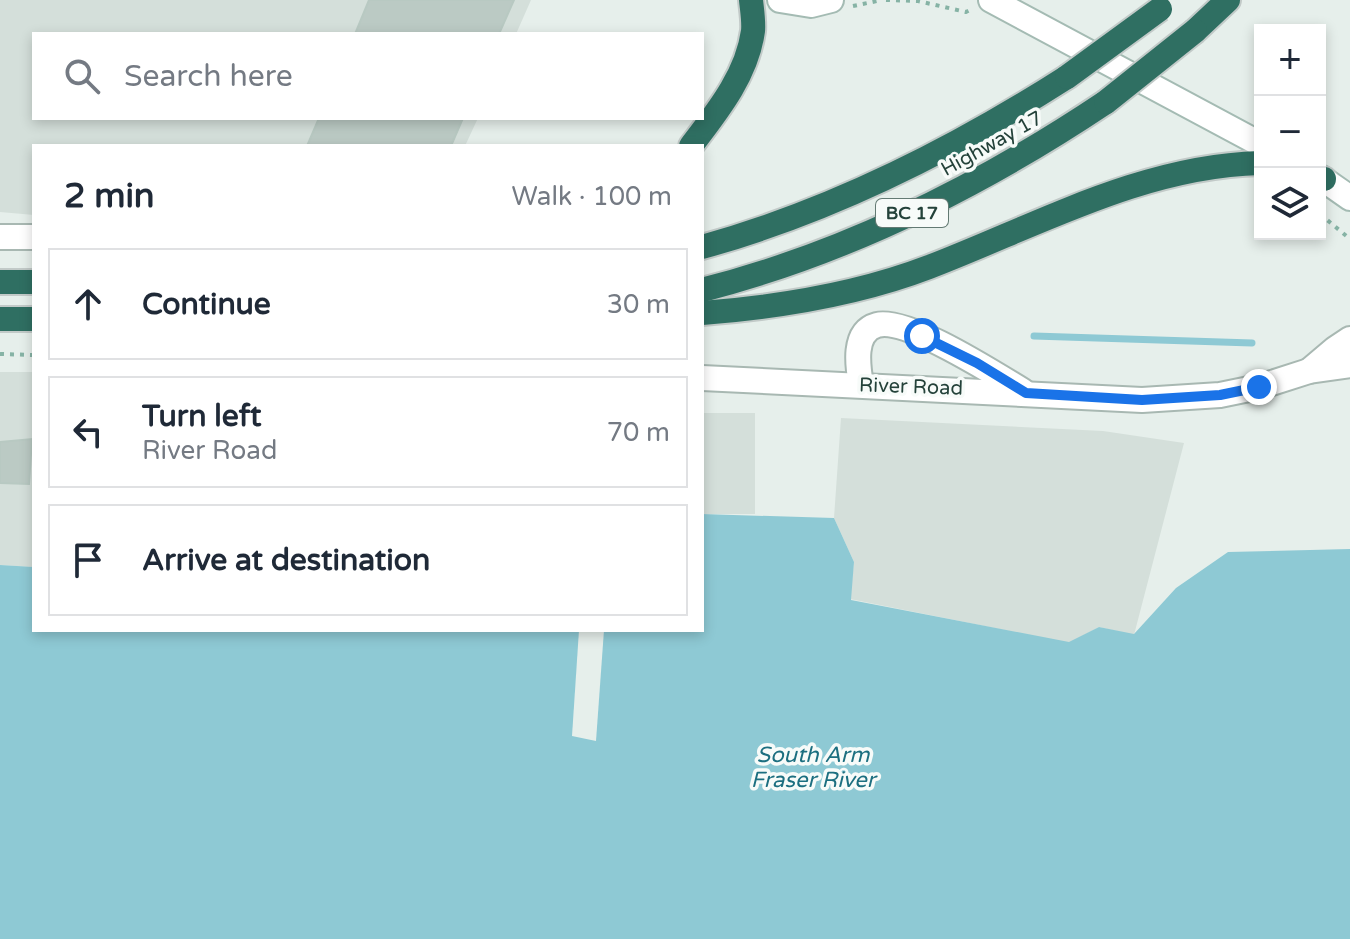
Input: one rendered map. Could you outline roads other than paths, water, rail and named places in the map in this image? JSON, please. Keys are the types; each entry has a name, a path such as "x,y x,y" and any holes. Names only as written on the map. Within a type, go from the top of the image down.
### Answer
{"highway":[{"path":"692,144 730,93 745,61 753,30 751,0"},
{"name":"Highway 17","path":"704,289 801,260 928,206 1000,169 1106,102 1195,31 1228,0"},
{"name":"Highway 17","path":"704,246 839,200 973,135 1067,77 1166,3"},
{"path":"704,313 792,303 885,283 1081,204 1145,183 1209,167 1254,163"},
{"path":"0,282 32,282"},
{"path":"0,319 32,319"}],"street":[{"path":"780,0 799,5 831,0"},
{"path":"990,1 1254,141"},
{"path":"1326,180 1350,187"},
{"path":"1326,181 1350,198"},
{"path":"0,237 32,237"},
{"path":"861,385 858,353 863,339 868,330 878,325 890,325 949,349 1026,393"},
{"name":"River Road","path":"1309,371 1350,339"},
{"name":"River Road","path":"704,378 1142,400 1188,398 1259,387 1309,371 1350,365"}],"water":[{"name":"South Arm Fraser River","path":"704,514 834,518 854,562 851,600 1069,642 1099,627 1134,634 1176,588 1228,552 1350,549 1350,939 0,939 0,565 32,567 32,632 704,632"}],"waterway":[{"path":"1034,336 1252,343"}]}
